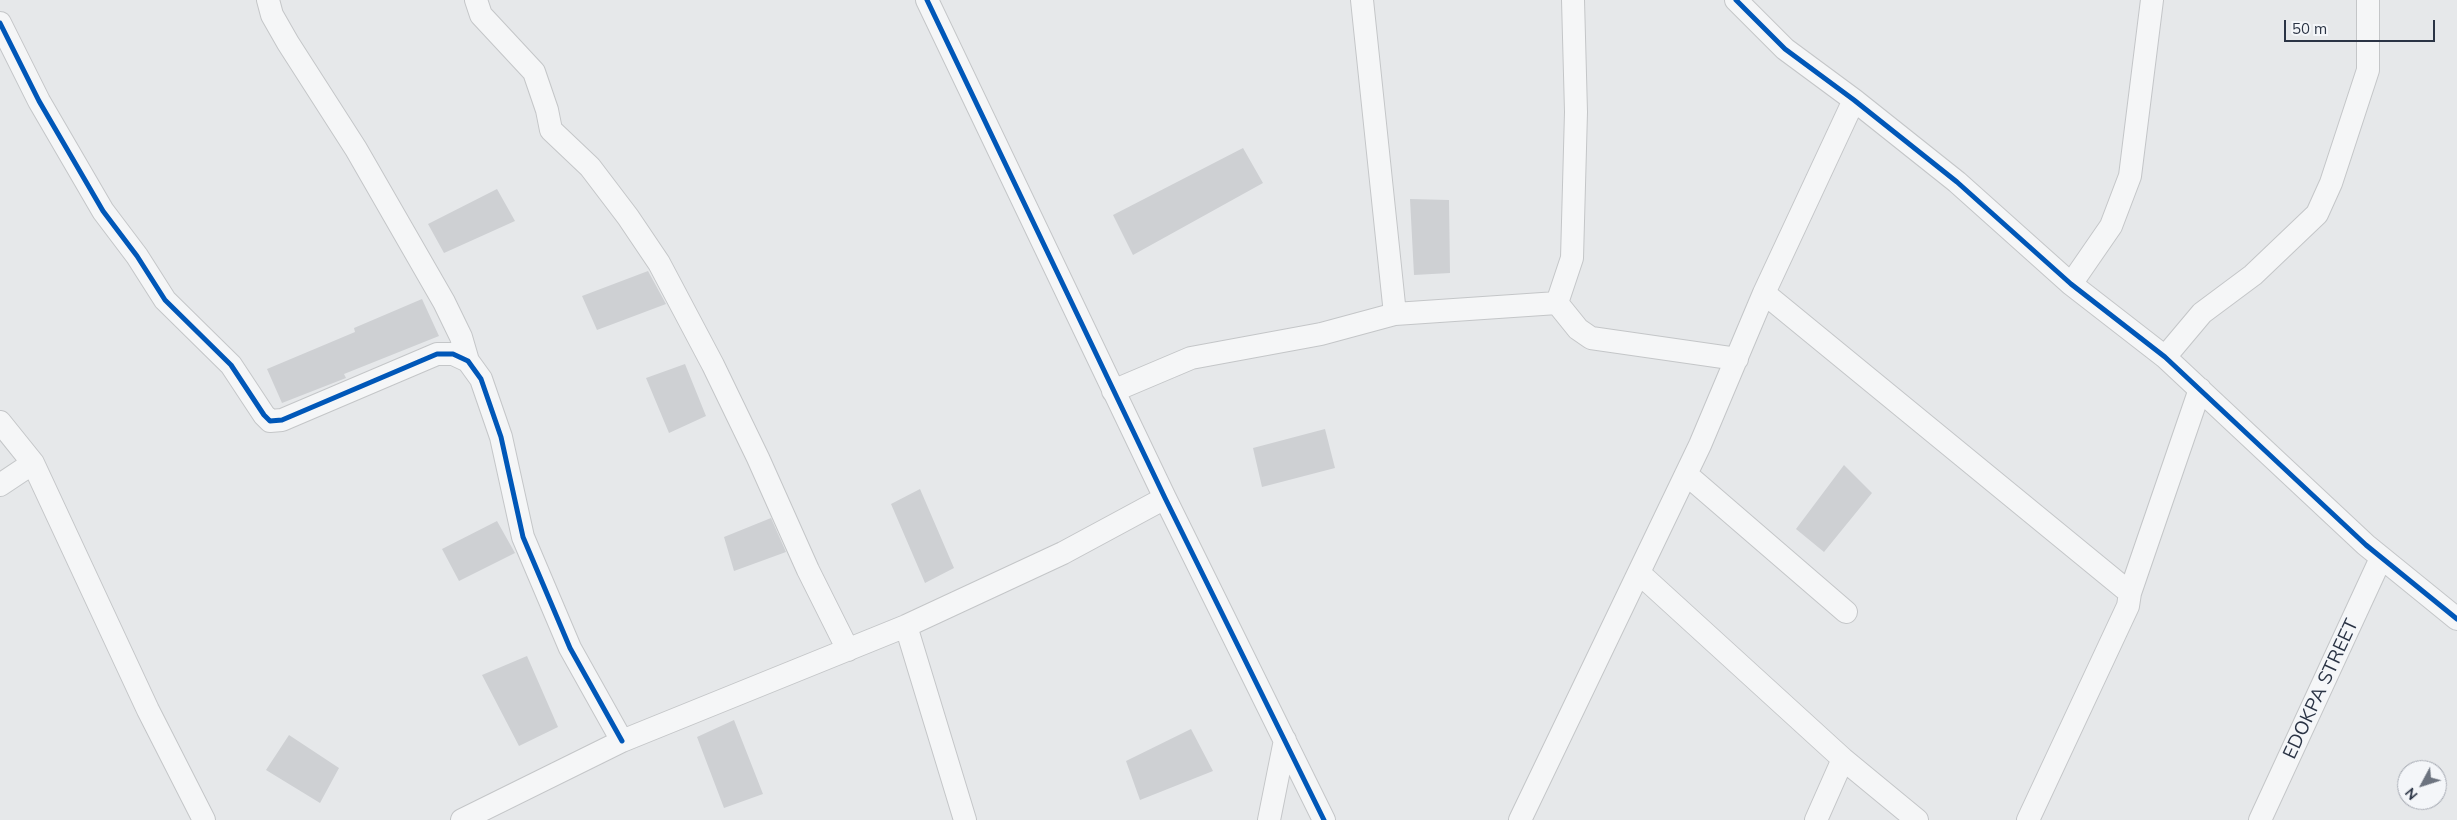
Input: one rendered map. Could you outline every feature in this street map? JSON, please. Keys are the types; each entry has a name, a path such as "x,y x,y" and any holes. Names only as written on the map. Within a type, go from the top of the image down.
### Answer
{"street":[{"path":"268,0 272,16 356,149 444,302 460,337 468,361 481,379 501,438 523,537 570,648 622,740"},
{"path":"476,0 481,15 534,72 547,110 551,130 590,167 628,217 659,263 713,365 758,458 808,570 848,650"},
{"path":"927,0 1113,391 1324,820"},
{"path":"1362,0 1395,314"},
{"path":"1556,303 1572,258 1576,112 1573,0"},
{"path":"1736,0 1785,49 1854,100 1957,182 2071,284 2165,357 2381,558 2457,619"},
{"path":"2071,284 2111,226 2130,176 2152,0"},
{"path":"2165,357 2202,313 2253,275 2317,214 2331,184 2368,70 2368,0"},
{"path":"0,23 39,101 102,211 137,256 165,300 231,364 264,416 270,421 282,420 437,354 453,354 468,361"},
{"path":"1520,820 1686,474 1764,293 1854,100"},
{"path":"1764,293 2130,593"},
{"path":"1113,391 1192,358 1321,334 1395,314 1556,303"},
{"path":"1556,303 1578,329 1591,338 1737,359"},
{"path":"2028,820 2128,606 2130,593 2200,389"},
{"path":"0,422 33,463 148,710 204,820"},
{"path":"0,485 33,463"},
{"path":"1686,474 1846,612"},
{"path":"462,820 622,740 906,626 1063,553 1165,498"},
{"name":"EDOKPA STREET","path":"2260,820 2381,558"},
{"path":"1639,573 1843,759 1917,820"},
{"path":"906,626 965,820"},
{"path":"1269,820 1285,740"},
{"path":"1816,820 1843,759"}],"building":[{"path":"1243,148 1263,183 1133,255 1113,215"},
{"path":"497,189 515,221 444,253 428,224"},
{"path":"1410,199 1449,200 1450,273 1414,275"},
{"path":"648,271 666,304 597,330 582,296"},
{"path":"422,299 439,336 344,374 346,378 282,403 267,369 355,332 354,328"},
{"path":"685,364 706,416 669,433 646,378"},
{"path":"1325,429 1335,468 1262,487 1253,448"},
{"path":"1844,465 1872,493 1824,552 1796,529"},
{"path":"920,489 954,568 925,583 891,504"},
{"path":"771,518 786,552 734,571 724,537"},
{"path":"497,521 515,553 459,581 442,549"},
{"path":"527,656 558,727 519,746 482,675"},
{"path":"734,720 763,794 724,808 697,737"},
{"path":"1191,729 1213,771 1140,800 1126,761"},
{"path":"289,735 339,768 320,803 266,770"}],"cycle path":[{"path":"927,0 1165,498 1324,820"},
{"path":"1736,0 1785,49 1854,100 1957,182 2071,284 2165,357 2366,545 2457,619"},
{"path":"0,23 39,101 103,211 137,256 165,300 231,365 270,421 282,420 437,354 453,354 468,361 481,379 501,437 523,537 570,648 622,741"}]}
